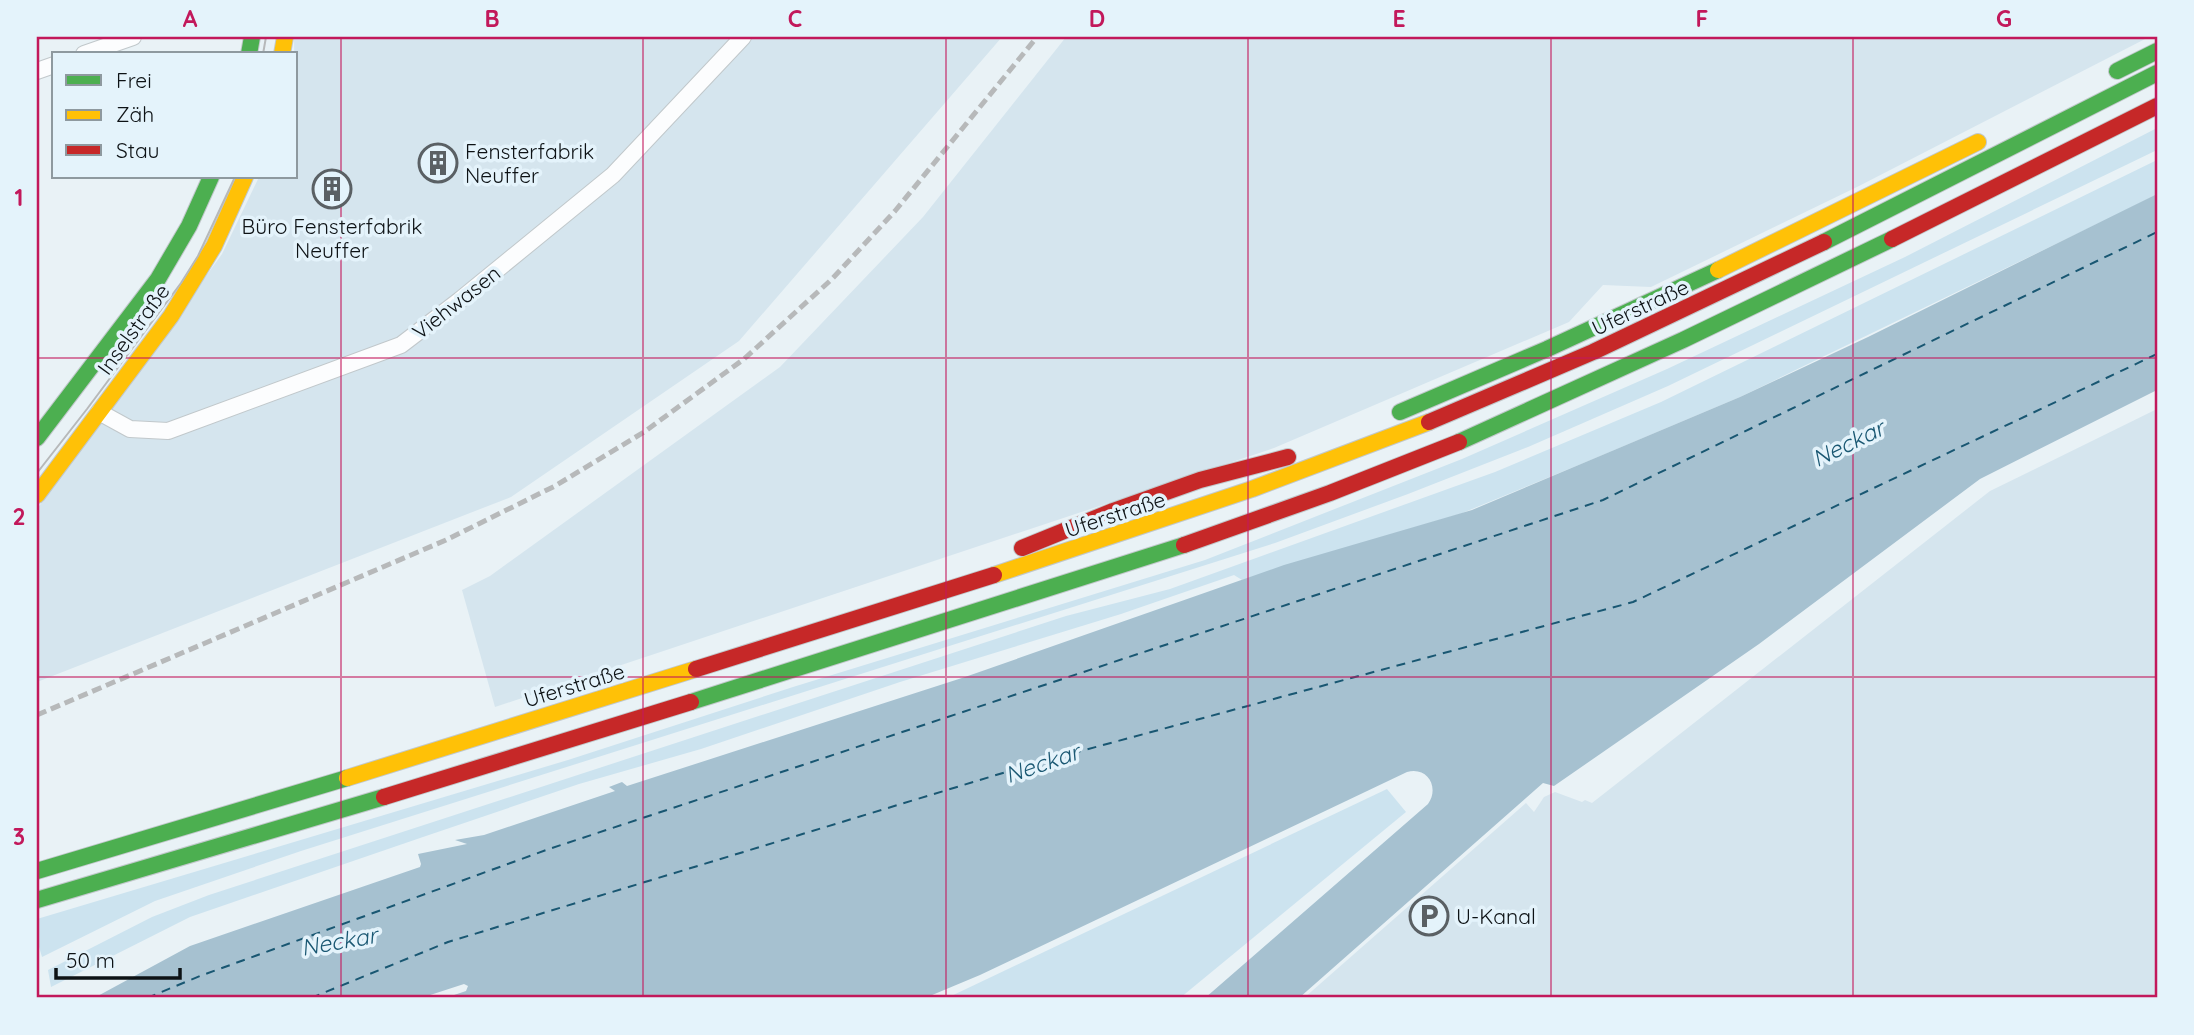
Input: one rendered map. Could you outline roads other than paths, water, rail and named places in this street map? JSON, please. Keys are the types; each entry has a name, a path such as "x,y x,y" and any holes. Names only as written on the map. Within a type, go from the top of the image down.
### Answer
{"main road":[{"path":"2105,77 2157,51"},
{"name":"Uferstraße","path":"37,871 427,754 1213,504 1508,390 1644,329 1803,253 2157,73"},
{"path":"37,900 300,824 890,640 1234,529 1318,498 1437,452 1683,340 1975,199 2157,106"},
{"path":"1385,418 1609,323 1995,133"},
{"name":"Inselstraße","path":"37,438 158,279 189,226 211,178"},
{"name":"Inselstraße","path":"37,495 171,316 214,247 245,178"},
{"path":"954,588 985,562 1113,511 1200,480 1301,453"}],"street":[{"path":"90,52 133,37"},
{"name":"Viehwasen","path":"99,412 130,429 168,431 401,345 613,175 743,37"}],"water":[{"name":"Neckar","path":"2157,194 2157,390 1980,479 1759,644 1554,786 1543,783 1299,998 1205,998 1428,804 1433,791 1426,775 1407,772 980,975 925,998 445,998 466,991 468,986 464,984 421,998 94,998 190,946 420,867 418,854 467,844 455,840 484,835 615,791 609,787 622,782 627,786 965,677 1284,565 1472,510 1740,397"}],"tram line":[{"path":"263,52 266,37"},
{"path":"37,473 181,283 198,256 235,178"}],"railway":[{"path":"37,715 446,540 555,486 644,432 744,359 832,279 895,211 1037,37"}],"place":[{"name":"Fensterfabrik Neuffer","path":"438,163"},
{"name":"Büro Fensterfabrik Neuffer","path":"332,189"},
{"name":"U-Kanal","path":"1429,916"}]}
